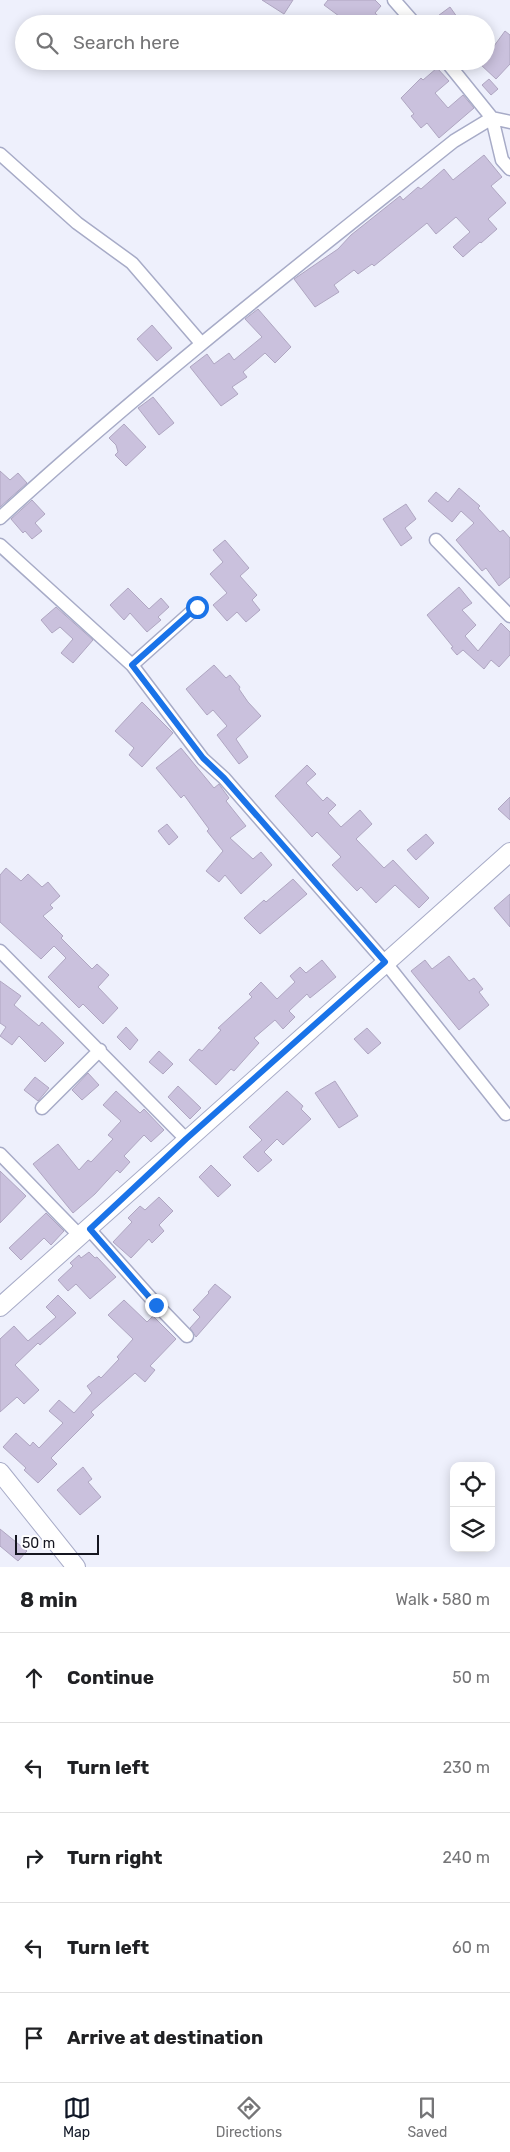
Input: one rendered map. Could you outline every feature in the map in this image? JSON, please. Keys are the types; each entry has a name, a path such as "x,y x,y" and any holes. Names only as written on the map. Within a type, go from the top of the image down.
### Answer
{"street":[{"path":"394,0 407,15"},
{"path":"453,70 492,118 502,160 510,169"},
{"path":"0,518 69,455 200,343 454,141 492,118 510,122"},
{"path":"0,154 77,223 132,263 200,343"},
{"path":"436,540 510,616"},
{"path":"0,544 132,665 203,758 224,778 385,962 506,1114"},
{"path":"132,665 197,607"},
{"path":"0,1307 186,1139 510,852"},
{"path":"0,952 100,1050 186,1139"},
{"path":"42,1108 100,1050"},
{"path":"0,1154 85,1232 187,1336"},
{"path":"0,1472 76,1567"}],"building":[{"path":"262,0 293,0 284,14"},
{"path":"328,0 375,0 381,6 375,13 377,15 338,15 324,5"},
{"path":"450,7 456,15 439,15"},
{"path":"505,31 510,35 510,64 496,79 486,70 495,70 495,45"},
{"path":"435,70 439,70 449,81 435,93 448,108 463,95 474,108 439,138 427,123 421,128 411,116 414,114 401,98 421,78 423,80"},
{"path":"489,79 498,89 491,95 482,85"},
{"path":"484,155 502,177 491,186 506,203 488,219 497,229 463,257 453,247 470,232 456,217 436,234 427,223 374,266 372,264 358,274 354,270 334,285 339,292 315,307 294,279 338,249 351,235 400,196 403,200 418,187 421,189 444,169 453,180"},
{"path":"258,309 291,347 275,363 265,353 243,372 247,377 232,387 238,394 221,406 190,367 207,354 214,364 229,353 234,360 262,337 245,319"},
{"path":"152,325 172,348 157,361 137,339"},
{"path":"153,397 174,423 159,435 138,408"},
{"path":"124,424 146,447 126,466 115,455 118,452 116,445 109,438"},
{"path":"0,471 10,480 18,473 27,483 0,507"},
{"path":"459,488 480,506 478,508 500,532 503,530 510,538 510,577 499,586 486,568 482,571 456,540 474,523 461,511 452,522 428,501 436,492 448,502"},
{"path":"32,500 45,514 35,523 42,531 32,539 25,531 23,533 11,519"},
{"path":"406,504 416,519 405,528 412,538 401,546 383,519"},
{"path":"225,540 249,568 240,576 257,595 252,600 260,610 246,622 237,612 227,621 213,605 227,593 210,574 223,562 213,550"},
{"path":"459,587 472,603 462,610 476,625 465,636 478,651 501,623 510,632 510,655 499,667 491,660 484,669 463,650 457,655 451,648 453,647 427,615"},
{"path":"128,588 149,609 161,598 169,607 158,617 161,620 147,632 130,613 124,620 110,605"},
{"path":"56,607 93,640 73,663 61,653 73,639 60,627 52,633 41,620"},
{"path":"214,665 226,678 230,675 240,687 239,689 248,702 261,716 236,739 248,757 239,764 217,735 227,726 213,710 207,715 186,689"},
{"path":"142,702 173,733 142,767 129,755 134,748 115,731"},
{"path":"181,748 214,788 219,784 229,798 226,801 246,826 230,838 253,859 261,852 272,865 241,894 225,875 219,882 206,871 223,851 207,831 209,829 184,795 181,798 156,768"},
{"path":"307,765 316,774 306,783 323,801 327,797 336,805 328,813 341,827 360,810 372,824 356,839 384,868 393,860 429,898 419,908 395,885 376,903 361,887 357,891 332,865 341,857 317,832 312,837 275,796"},
{"path":"510,797 510,820 498,809"},
{"path":"167,824 178,837 169,845 158,831"},
{"path":"426,834 434,843 416,860 407,850"},
{"path":"6,868 21,881 28,874 42,887 48,882 60,896 50,905 53,908 43,916 63,936 61,938 92,969 97,964 109,975 98,987 118,1008 103,1024 83,1004 79,1008 48,977 66,958 54,946 41,959 0,922 0,875"},
{"path":"293,879 307,894 260,934 244,918 264,900 266,902"},
{"path":"510,894 510,927 494,908"},
{"path":"449,956 469,981 474,978 483,989 479,992 489,1005 459,1030 411,971 425,960 432,969"},
{"path":"322,960 336,977 310,998 307,994 289,1011 295,1017 283,1029 275,1020 254,1038 259,1043 234,1071 231,1069 216,1085 189,1060 199,1049 202,1051 221,1030 218,1028 252,997 249,994 261,982 277,999 295,982 290,976 300,967 306,973"},
{"path":"0,981 21,996 14,1005 39,1026 42,1022 64,1043 45,1062 19,1036 12,1045 0,1036 6,1027 0,1023"},
{"path":"126,1027 138,1040 130,1050 117,1037"},
{"path":"367,1028 381,1043 368,1054 354,1039"},
{"path":"159,1051 173,1064 163,1074 149,1062"},
{"path":"88,1073 99,1085 82,1100 72,1090"},
{"path":"35,1077 49,1088 38,1101 24,1090"},
{"path":"335,1081 358,1116 339,1128 315,1093"},
{"path":"178,1086 201,1108 190,1119 168,1097"},
{"path":"116,1091 140,1113 144,1109 164,1130 151,1142 144,1135 124,1156 130,1162 120,1173 117,1170 95,1194 73,1213 33,1164 58,1144 79,1170 88,1160 91,1162 113,1139 108,1135 121,1121 103,1105"},
{"path":"287,1091 303,1106 301,1109 311,1119 283,1145 277,1139 264,1152 272,1160 258,1172 243,1157 262,1140 249,1127"},
{"path":"211,1165 231,1185 218,1197 199,1177"},
{"path":"0,1171 26,1196 0,1223"},
{"path":"159,1197 173,1211 159,1225 164,1231 152,1243 149,1239 131,1258 113,1242 132,1222 128,1218 140,1206 145,1210"},
{"path":"46,1213 64,1231 51,1245 44,1238 21,1260 9,1248"},
{"path":"89,1252 95,1258 97,1257 116,1277 90,1299 76,1284 68,1291 58,1280 73,1266 70,1263 79,1255 81,1258"},
{"path":"215,1284 231,1297 196,1337 190,1328 200,1317 193,1310"},
{"path":"58,1295 76,1313 40,1345 38,1343 15,1365 39,1390 24,1404 17,1397 0,1412 0,1339 14,1326 28,1341 56,1317 46,1307"},
{"path":"124,1300 147,1322 153,1316 176,1339 150,1366 155,1370 145,1382 135,1373 91,1412 94,1415 51,1458 57,1464 38,1483 24,1470 26,1468 3,1447 16,1433 30,1446 33,1442 39,1448 63,1423 49,1411 59,1400 74,1413 92,1393 87,1386 99,1376 101,1378 119,1359 117,1357 133,1339 108,1315"},
{"path":"83,1467 92,1479 88,1482 101,1497 80,1515 57,1490"},
{"path":"0,1529 27,1551 18,1561 0,1546"}],"route":[{"path":"156,1305 90,1229 186,1139 385,962 224,778 203,758 132,665 197,607"}]}
